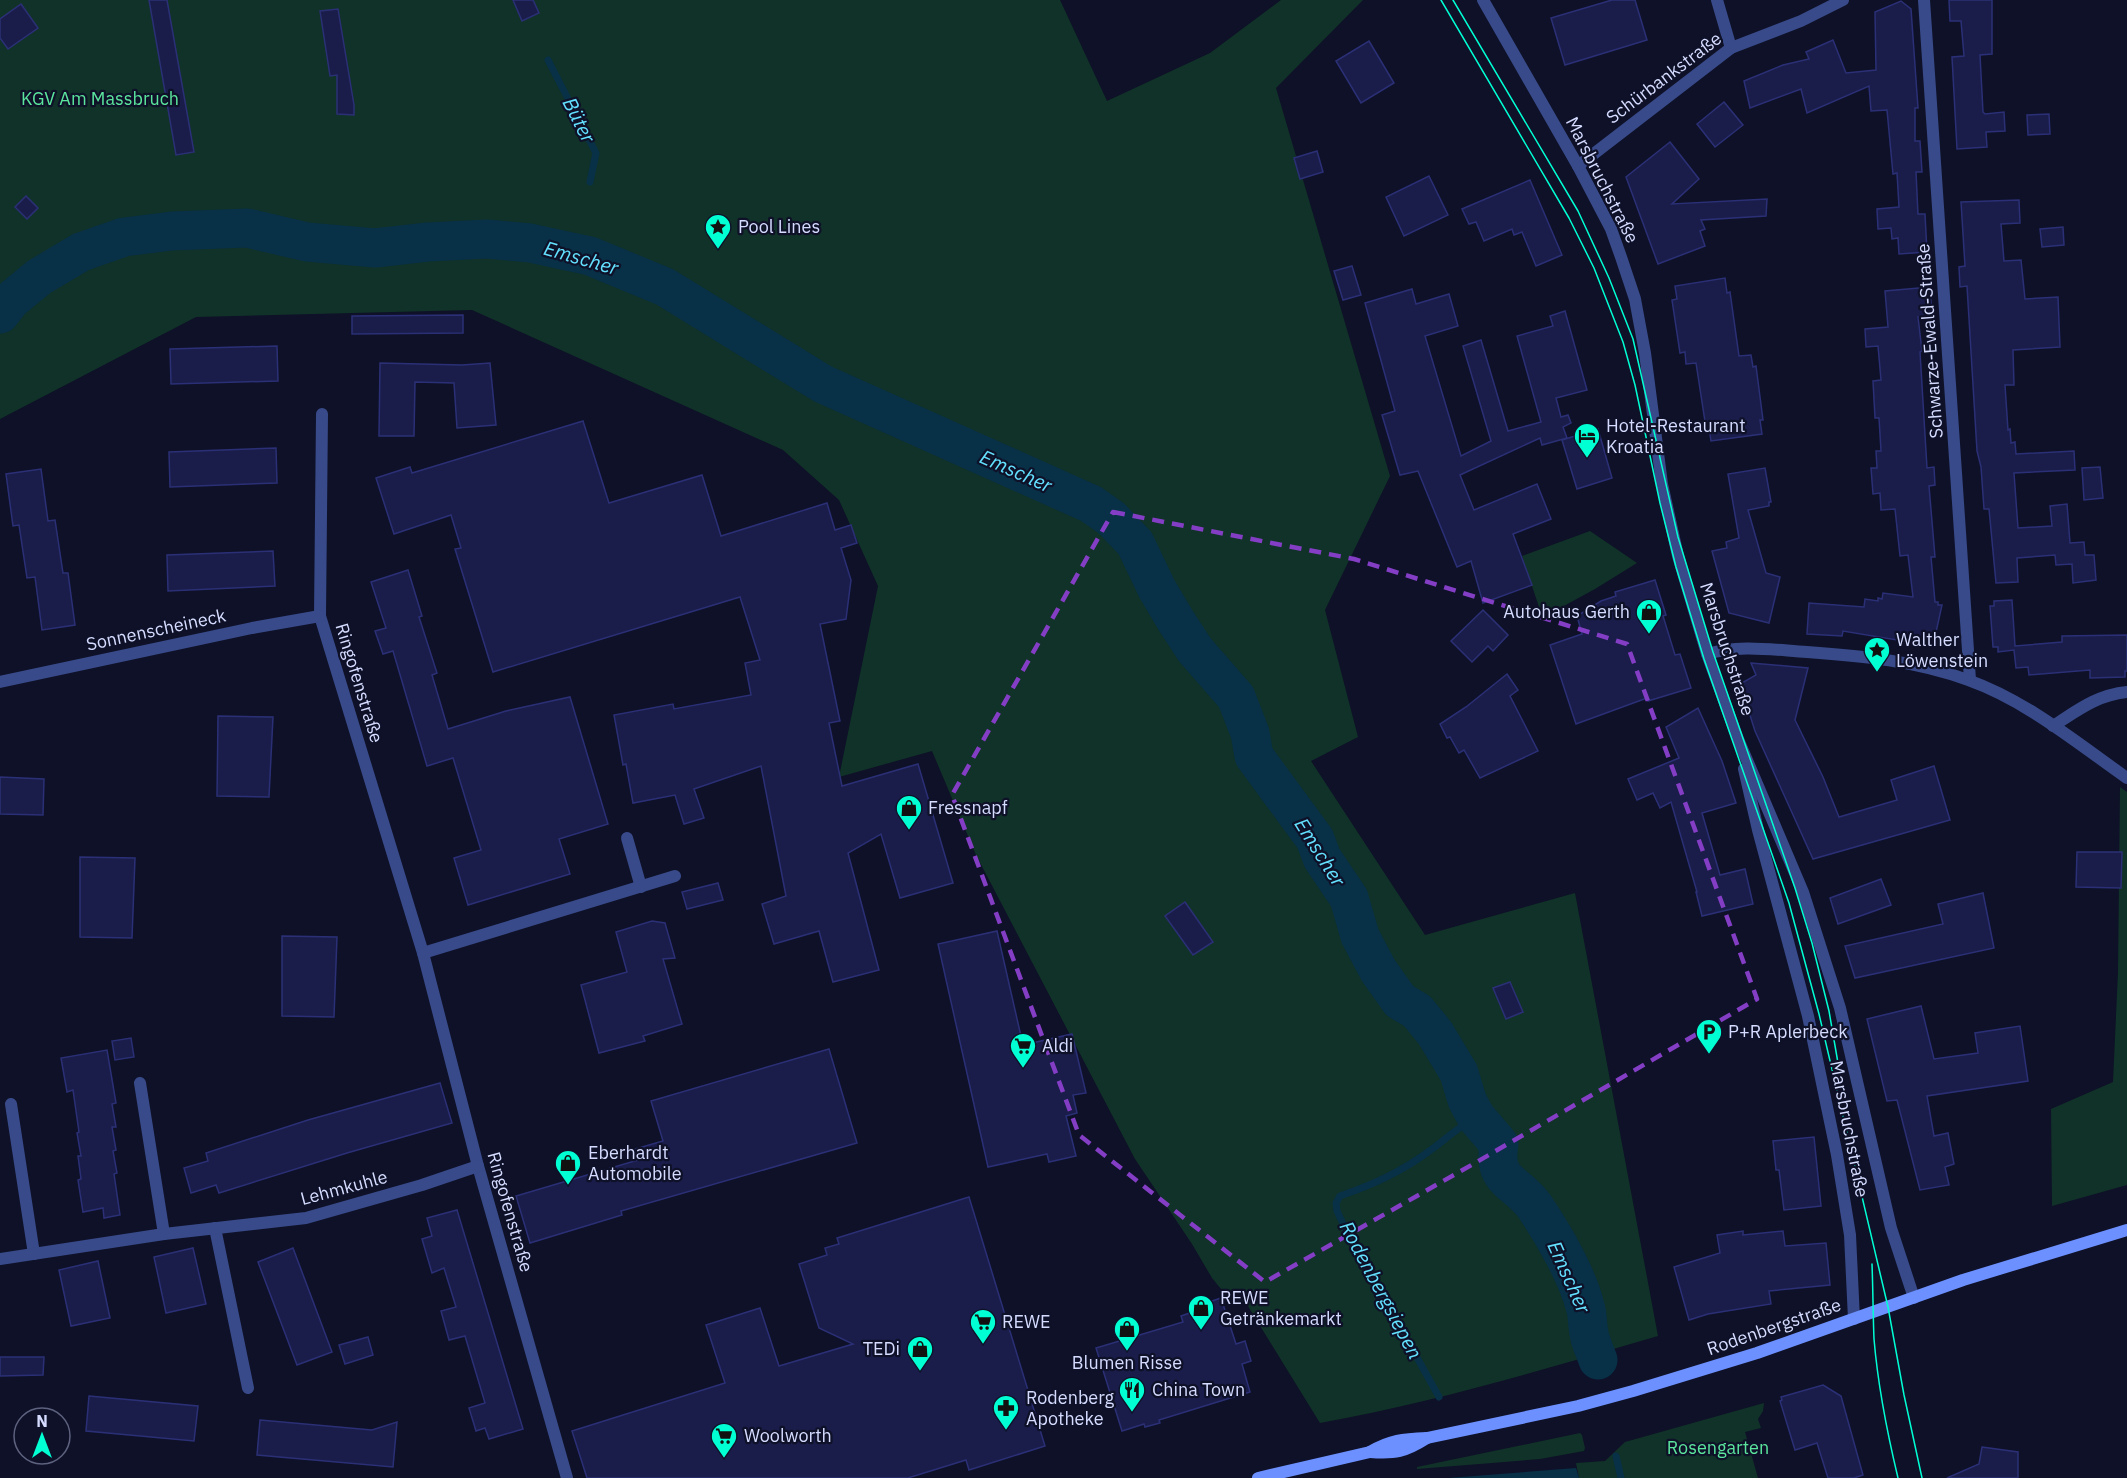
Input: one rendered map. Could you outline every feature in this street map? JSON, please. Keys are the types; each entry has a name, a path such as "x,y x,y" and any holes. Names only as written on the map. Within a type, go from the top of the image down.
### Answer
{"main road":[{"name":"Rodenbergstraße","path":"1258,1478 1370,1452 1386,1442 1407,1438 1427,1438 1578,1406 1633,1391 1757,1353 2025,1261 2127,1230"}],"street":[{"name":"Marsbruchstraße","path":"1483,0 1578,166 1611,229 1635,299 1667,508 1678,556 1707,654 1738,740 1803,891 1840,1008 1891,1228 1914,1298"},
{"path":"1717,0 1731,48"},
{"name":"Schürbankstraße","path":"1578,166 1731,48 1801,21 1843,0"},
{"name":"Schwarze-Ewald-Straße","path":"1924,0 1970,680"},
{"name":"Ringofenstraße","path":"322,414 320,616 423,953 478,1166 567,1478"},
{"name":"Sonnenscheineck","path":"0,682 252,628 320,616"},
{"path":"1707,654 1733,648 1844,655 1927,667 1970,680 2008,698 2053,726 2127,778"},
{"path":"2053,726 2093,700 2127,692"},
{"name":"Marsbruchstraße","path":"1738,740 1758,830 1808,1016 1837,1155 1850,1235 1854,1319"},
{"path":"627,838 641,886"},
{"path":"423,953 675,876"},
{"path":"140,1083 164,1234"},
{"path":"11,1104 34,1254"},
{"name":"Lehmkuhle","path":"0,1259 164,1234 306,1218 422,1185 478,1166"},
{"path":"215,1228 248,1388"}],"highlighted area":[{"path":"1113,512 1354,559 1627,644 1757,999 1265,1282 1079,1135 952,795"}],"green space":[{"name":"KGV Am Massbruch","path":"0,0 1060,0 1107,101 1210,53 1281,0 1363,0 1276,88 1390,476 1325,610 1358,737 1311,761 1425,935 1575,893 1658,1336 1448,1395 1320,1423 1246,1303 1235,1306 1212,1278 1135,1159 976,855 932,751 839,777 878,586 839,500 783,450 472,310 196,317 0,419"},
{"path":"1590,531 1637,563 1562,607 1547,612 1539,607 1522,556"},
{"path":"2120,787 2127,792 2127,1185 2052,1206 2051,1109 2113,1082 2118,972"},
{"name":"Rosengarten","path":"1764,1403 1763,1411 1758,1419 1761,1428 1745,1432 1758,1478 1579,1478 1576,1463 1605,1461 1625,1442"},
{"path":"1580,1433 1584,1451 1540,1459 1417,1469 1417,1467"}],"water":[{"path":"1576,1468 1579,1478 1448,1478"}],"building":[{"path":"149,0 167,0 194,152 176,155"},
{"path":"513,0 533,0 539,13 522,21"},
{"path":"1612,0 1635,0 1647,40 1565,65 1551,18"},
{"path":"1949,0 1992,0 1992,54 1980,55 1983,112 1985,114 2004,112 2005,131 1986,132 1987,147 1957,149 1952,57 1964,56 1961,21 1950,21"},
{"path":"1901,1 1911,9 1918,108 1915,108 1915,141 1920,141 1922,172 1916,172 1918,214 1925,214 1927,252 1899,254 1898,238 1892,239 1891,228 1878,229 1877,209 1899,207 1897,173 1893,174 1887,110 1871,111 1869,86 1807,113 1801,89 1750,108 1744,81 1783,65 1809,59 1806,52 1833,40 1846,73 1876,70 1875,12"},
{"path":"21,4 38,28 8,49 0,38 0,19"},
{"path":"338,9 354,115 337,114 337,75 330,76 320,11"},
{"path":"1369,41 1394,83 1361,103 1336,61"},
{"path":"1724,102 1743,125 1715,147 1697,124"},
{"path":"2049,114 2050,134 2028,135 2027,115"},
{"path":"1670,142 1699,179 1672,204 1767,199 1766,216 1701,220 1705,229 1700,231 1705,246 1658,264 1626,177"},
{"path":"1317,151 1323,172 1300,179 1294,158"},
{"path":"1429,176 1448,215 1404,236 1386,197"},
{"path":"1530,180 1562,255 1536,266 1522,232 1514,235 1512,229 1484,241 1476,222 1469,224 1462,209"},
{"path":"26,196 38,208 27,219 15,207"},
{"path":"2019,200 2020,223 2001,224 2004,261 2021,260 2025,299 2058,297 2060,347 2013,350 2014,385 2005,385 2008,430 2010,429 2011,443 2015,442 2016,454 2074,451 2075,470 2014,473 2018,528 2052,526 2050,506 2067,504 2070,543 2084,542 2085,555 2094,555 2096,580 2073,583 2072,564 2056,565 2055,555 2017,558 2018,582 1996,583 1989,509 1984,509 1981,467 1977,451 1967,286 1960,287 1959,267 1965,266 1961,202"},
{"path":"2063,227 2064,245 2042,247 2040,229"},
{"path":"1352,266 1361,295 1343,300 1334,271"},
{"path":"1725,278 1727,293 1730,292 1739,356 1751,355 1753,367 1756,366 1763,420 1760,420 1762,434 1711,441 1709,428 1706,428 1696,363 1686,364 1685,352 1680,353 1672,300 1677,299 1675,286"},
{"path":"1930,287 1932,316 1918,317 1922,351 1920,352 1927,468 1934,467 1935,485 1929,486 1935,557 1931,557 1935,602 1942,605 1933,646 1843,631 1842,636 1807,634 1809,603 1864,607 1865,599 1878,601 1878,598 1882,599 1883,593 1913,597 1908,555 1900,556 1895,509 1881,510 1880,493 1873,494 1871,468 1877,468 1876,451 1881,451 1879,418 1875,418 1873,381 1881,380 1878,346 1866,347 1865,329 1888,327 1885,291"},
{"path":"1412,289 1416,304 1449,294 1458,326 1425,336 1461,456 1491,441 1463,346 1481,340 1508,431 1541,422 1517,336 1553,326 1550,316 1565,311 1587,390 1556,398 1561,417 1568,415 1571,423 1563,427 1567,438 1542,445 1540,438 1460,475 1474,510 1537,484 1551,519 1513,534 1532,585 1483,603 1471,561 1457,567 1418,471 1400,475 1382,415 1395,411 1365,303"},
{"path":"463,315 463,333 352,334 352,316"},
{"path":"277,346 278,381 171,384 170,349"},
{"path":"380,363 462,365 490,363 496,425 457,428 454,383 415,382 414,436 379,436"},
{"path":"583,421 609,503 702,475 721,536 827,503 835,530 851,525 857,543 841,548 851,580 846,619 820,624 840,721 829,723 842,786 918,764 953,883 900,898 881,834 848,853 879,970 833,982 819,931 774,944 762,904 786,896 761,766 694,789 704,818 684,824 675,795 633,803 614,715 673,704 674,709 751,695 745,663 760,660 740,597 493,672 455,549 461,548 451,515 394,534 376,478 410,467 412,473"},
{"name":"Hotel-Restaurant Kroatia","path":"1598,429 1612,478 1577,489 1562,440"},
{"path":"276,448 277,483 170,487 169,452"},
{"path":"2100,467 2103,498 2084,500 2082,468"},
{"path":"1765,468 1771,502 1769,506 1748,510 1766,573 1780,577 1769,623 1729,613 1712,551 1727,548 1726,542 1739,538 1728,474"},
{"path":"41,469 48,521 55,520 63,573 68,573 75,625 42,630 35,577 27,578 19,525 13,526 6,474"},
{"path":"273,551 275,586 168,591 167,555"},
{"path":"408,570 422,616 419,617 437,673 432,675 448,729 506,711 570,697 608,824 559,839 570,874 468,905 454,858 481,850 453,758 427,766 393,651 383,654 375,631 386,628 371,582"},
{"path":"1655,580 1675,655 1680,654 1691,688 1648,701 1647,698 1576,724 1550,645 1582,634 1577,616 1601,601 1616,596 1615,592"},
{"path":"2012,600 2015,646 2062,642 2062,636 2127,635 2125,677 2090,678 2090,670 2029,675 2028,667 2016,668 2014,650 1998,652 1998,647 1993,647 1990,606 1994,606 1994,601"},
{"path":"1483,610 1508,635 1493,651 1488,646 1472,662 1451,641"},
{"path":"1751,663 1808,668 1795,720 1823,777 1839,817 1897,800 1891,780 1934,766 1950,820 1813,859 1755,731 1740,684 1756,675"},
{"path":"1507,674 1518,690 1510,696 1538,751 1480,778 1464,750 1459,753 1450,737 1447,738 1440,724 1466,707"},
{"path":"1698,708 1722,761 1736,803 1702,813 1720,875 1745,869 1753,904 1702,916 1671,802 1660,808 1653,793 1637,800 1628,779 1679,758 1666,727"},
{"path":"218,716 273,717 269,797 217,796"},
{"path":"0,777 44,779 43,815 0,814"},
{"path":"2077,852 2122,852 2121,888 2076,887"},
{"path":"80,857 135,858 132,938 80,937"},
{"path":"1881,879 1891,905 1838,924 1830,898"},
{"path":"718,883 723,900 687,909 682,892"},
{"path":"1983,893 1994,948 1855,978 1845,946 1943,924 1938,904"},
{"path":"1185,902 1213,942 1193,955 1165,916"},
{"path":"652,921 665,923 675,958 663,959 682,1024 643,1036 645,1041 599,1053 581,985 627,972 616,932"},
{"name":"Aldi","path":"997,931 1023,1045 1072,1034 1086,1093 1073,1095 1077,1113 1066,1116 1076,1156 1049,1162 1047,1154 988,1167 938,944"},
{"path":"282,936 337,937 334,1017 282,1016"},
{"path":"1510,982 1523,1012 1506,1019 1493,988"},
{"path":"1921,1006 1934,1059 1978,1053 1975,1033 2020,1026 2028,1081 1927,1096 1934,1136 1948,1133 1954,1164 1945,1167 1949,1185 1920,1190 1897,1100 1887,1101 1867,1019"},
{"path":"131,1038 134,1057 115,1060 112,1041"},
{"path":"829,1049 857,1143 621,1211 622,1215 530,1243 516,1196 638,1160 635,1149 663,1141 651,1101"},
{"path":"107,1050 116,1103 112,1104 116,1127 112,1127 117,1173 114,1174 120,1215 104,1218 103,1208 83,1212 78,1180 81,1179 78,1156 81,1156 73,1090 67,1092 61,1058"},
{"path":"440,1083 452,1123 219,1193 216,1185 191,1193 184,1168 208,1161 206,1153 308,1120"},
{"path":"1814,1137 1821,1206 1784,1210 1773,1141"},
{"path":"969,1197 1045,1446 969,1470 966,1460 908,1478 587,1478 572,1431 725,1383 706,1325 760,1308 779,1366 853,1344 819,1328 799,1264 827,1255 825,1248 839,1244 837,1238"},
{"path":"457,1210 523,1429 489,1439 485,1428 476,1431 469,1408 485,1403 465,1336 449,1340 441,1311 456,1307 444,1268 432,1273 422,1239 432,1236 427,1218"},
{"path":"1743,1231 1743,1235 1783,1231 1785,1246 1826,1243 1830,1285 1769,1291 1771,1304 1708,1314 1689,1320 1674,1267 1720,1253 1717,1235"},
{"path":"193,1248 206,1304 166,1313 154,1257"},
{"path":"293,1248 332,1352 297,1365 258,1262"},
{"path":"98,1261 110,1318 71,1326 59,1270"},
{"path":"1221,1298 1236,1344 1245,1341 1251,1361 1242,1364 1250,1392 1159,1420 1160,1423 1145,1427 1144,1424 1122,1431 1096,1348 1183,1322 1181,1316 1204,1308 1203,1304"},
{"path":"368,1337 373,1355 345,1364 339,1345"},
{"path":"0,1357 44,1357 43,1375 0,1376"},
{"path":"1823,1385 1841,1396 1863,1475 1854,1478 1828,1478 1817,1443 1795,1450 1780,1401 1781,1397"},
{"path":"89,1396 198,1406 194,1441 86,1431"},
{"path":"260,1420 372,1430 397,1422 393,1467 257,1455"},
{"path":"1982,1447 2018,1452 2018,1478 1947,1478 1979,1464"}],"waterway":[{"name":"Büter","path":"548,60 596,153 590,182"},
{"name":"Emscher","path":"0,314 10,301 39,277 81,252 124,237 172,231 247,228 307,242 375,248 487,239 530,243 590,256 665,287 823,384 1091,504 1111,518 1135,543 1157,589 1195,650 1236,697 1250,733 1254,756 1315,839 1322,858 1349,898 1360,936 1378,970 1400,1001 1417,1011 1435,1033 1459,1073 1467,1100 1476,1117 1499,1144 1499,1167 1508,1180 1535,1207 1570,1268 1585,1306 1590,1336 1598,1360"},
{"name":"Büter","path":"575,253 580,241"},
{"name":"Rodenbergsiepen","path":"1439,1397 1347,1232 1337,1211 1336,1203 1340,1196 1385,1178 1411,1164 1463,1126 1474,1114"},
{"name":"Emscher","path":"1616,1456 1621,1478"}],"tram line":[{"path":"1441,0 1569,218 1594,268 1623,342 1635,385 1676,567 1704,659 1789,903 1819,1014 1888,1307 1922,1478"},
{"path":"1453,0 1578,211 1609,278 1633,339 1678,537 1713,652 1812,943 1829,1011 1838,1063"},
{"path":"1872,1264 1876,1357 1883,1409 1898,1478"}],"place":[{"name":"Pool Lines","path":"718,250"},
{"name":"Hotel-Restaurant Kroatia","path":"1587,459"},
{"name":"Autohaus Gerth","path":"1649,635"},
{"name":"Walther Löwenstein","path":"1877,673"},
{"name":"Fressnapf","path":"909,831"},
{"name":"P+R Aplerbeck","path":"1709,1055"},
{"name":"Aldi","path":"1023,1069"},
{"name":"Eberhardt Automobile","path":"568,1186"},
{"name":"REWE Getränkemarkt","path":"1201,1331"},
{"name":"REWE","path":"983,1345"},
{"name":"Blumen Risse","path":"1127,1352"},
{"name":"TEDi","path":"920,1372"},
{"name":"China Town","path":"1132,1413"},
{"name":"Rodenberg Apotheke","path":"1006,1431"},
{"name":"Woolworth","path":"724,1459"}]}
